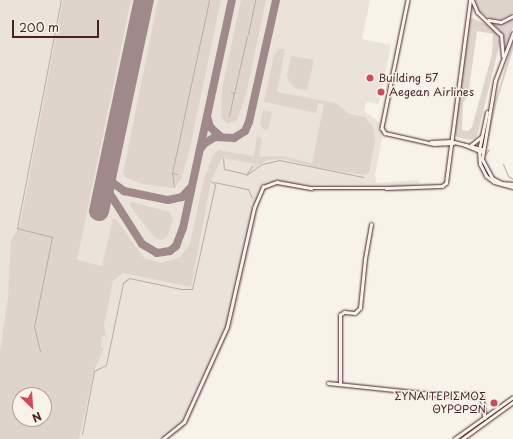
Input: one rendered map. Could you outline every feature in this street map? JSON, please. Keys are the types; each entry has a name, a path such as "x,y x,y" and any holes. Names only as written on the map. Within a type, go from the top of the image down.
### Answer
{"street":[{"path":"408,0 382,128 386,133 431,142 471,145 481,150"},
{"path":"471,0 475,9 502,38 502,62"},
{"path":"163,439 184,422 227,327 254,208 262,189 270,183 280,182 311,188 442,186 446,183 450,143 471,0"},
{"path":"484,19 499,22 513,16"},
{"path":"513,33 502,62 482,136 480,164 486,176 496,184 513,186"},
{"path":"481,150 491,102"},
{"path":"471,145 482,136"},
{"path":"461,144 481,150"},
{"path":"340,384 340,315 344,312 355,313 360,308 365,258 371,225"},
{"path":"328,383 443,395 479,394 482,397 485,418"},
{"path":"454,439 513,397"},
{"path":"462,439 513,402"}],"shaded area":[{"path":"0,0 370,0 362,39 391,45 379,104 366,102 364,111 379,122 382,140 375,174 376,183 419,180 419,184 416,184 419,190 314,192 276,186 266,190 261,199 233,325 189,422 184,429 170,439 0,439"},
{"path":"63,0 131,0 77,260 102,266 113,219 116,219 144,258 162,263 180,257 190,244 204,179 213,155 218,150 254,156 257,136 262,138 259,157 282,156 312,163 324,104 318,103 316,113 264,102 274,55 279,49 285,49 277,92 335,103 350,114 365,117 373,126 375,141 369,173 364,175 318,168 284,159 268,160 253,168 255,164 222,158 211,181 191,287 123,273 113,281 104,325 106,337 102,336 101,347 104,348 94,371 79,439 0,439 0,352 8,297 11,240 20,225"},
{"path":"158,0 221,0 189,152 181,180 173,188 142,184 125,177 123,173"},
{"path":"241,0 266,0 246,95 237,120 228,124 221,117 222,89"},
{"path":"474,0 513,0 513,13 502,19 490,18 480,12"},
{"path":"472,18 488,25 496,32 500,43 478,132 476,138 470,140 457,137 454,132 469,20","holes":["477,31 493,34 492,54 472,127 468,131 462,130 463,103 468,96"]},
{"path":"513,19 513,27 506,46 503,34 493,24 503,23"},
{"path":"513,41 513,50 497,102 487,145 495,101"},
{"path":"291,56 314,60 307,90 295,88 289,82 287,76"},
{"path":"263,110 272,112 268,130 263,129 260,124"},
{"path":"132,202 170,212 173,221 167,237 161,240 154,237 130,206 130,203"}],"waterway":[{"path":"40,351 34,327 52,237 17,228 61,0"},
{"path":"174,187 172,173 209,0"},
{"path":"248,34 255,0"},
{"path":"235,89 247,36"},
{"path":"231,92 234,93 235,90"},
{"path":"229,116 234,93"},
{"path":"485,155 489,149"},
{"path":"223,158 224,169 245,174"},
{"path":"246,175 262,164 279,160 363,177"},
{"path":"503,164 508,176 513,179"},
{"path":"247,173 252,166"},
{"path":"173,173 177,174"},
{"path":"82,434 94,371 106,365 123,283 129,278 181,289 192,289 215,185 211,181"},
{"path":"214,182 248,189 252,198"}],"taxiway":[{"path":"108,168 110,194 142,244 157,253 170,251 176,246 183,228 232,0"},
{"path":"200,149 205,143 215,137 234,138 245,131 249,122 276,0"},
{"path":"207,116 210,127 220,136"},
{"path":"109,174 113,183 124,191 168,200 182,197 190,188"}],"runway":[{"path":"99,211 144,0"}],"place":[{"name":"Building 57","path":"370,78"},
{"name":"Aegean Airlines","path":"381,92"},
{"name":"ΣΥΝΑΙΤΕΡΙΣΜΟΣ ΘΥΡΩΡΩΝ","path":"494,403"}]}
